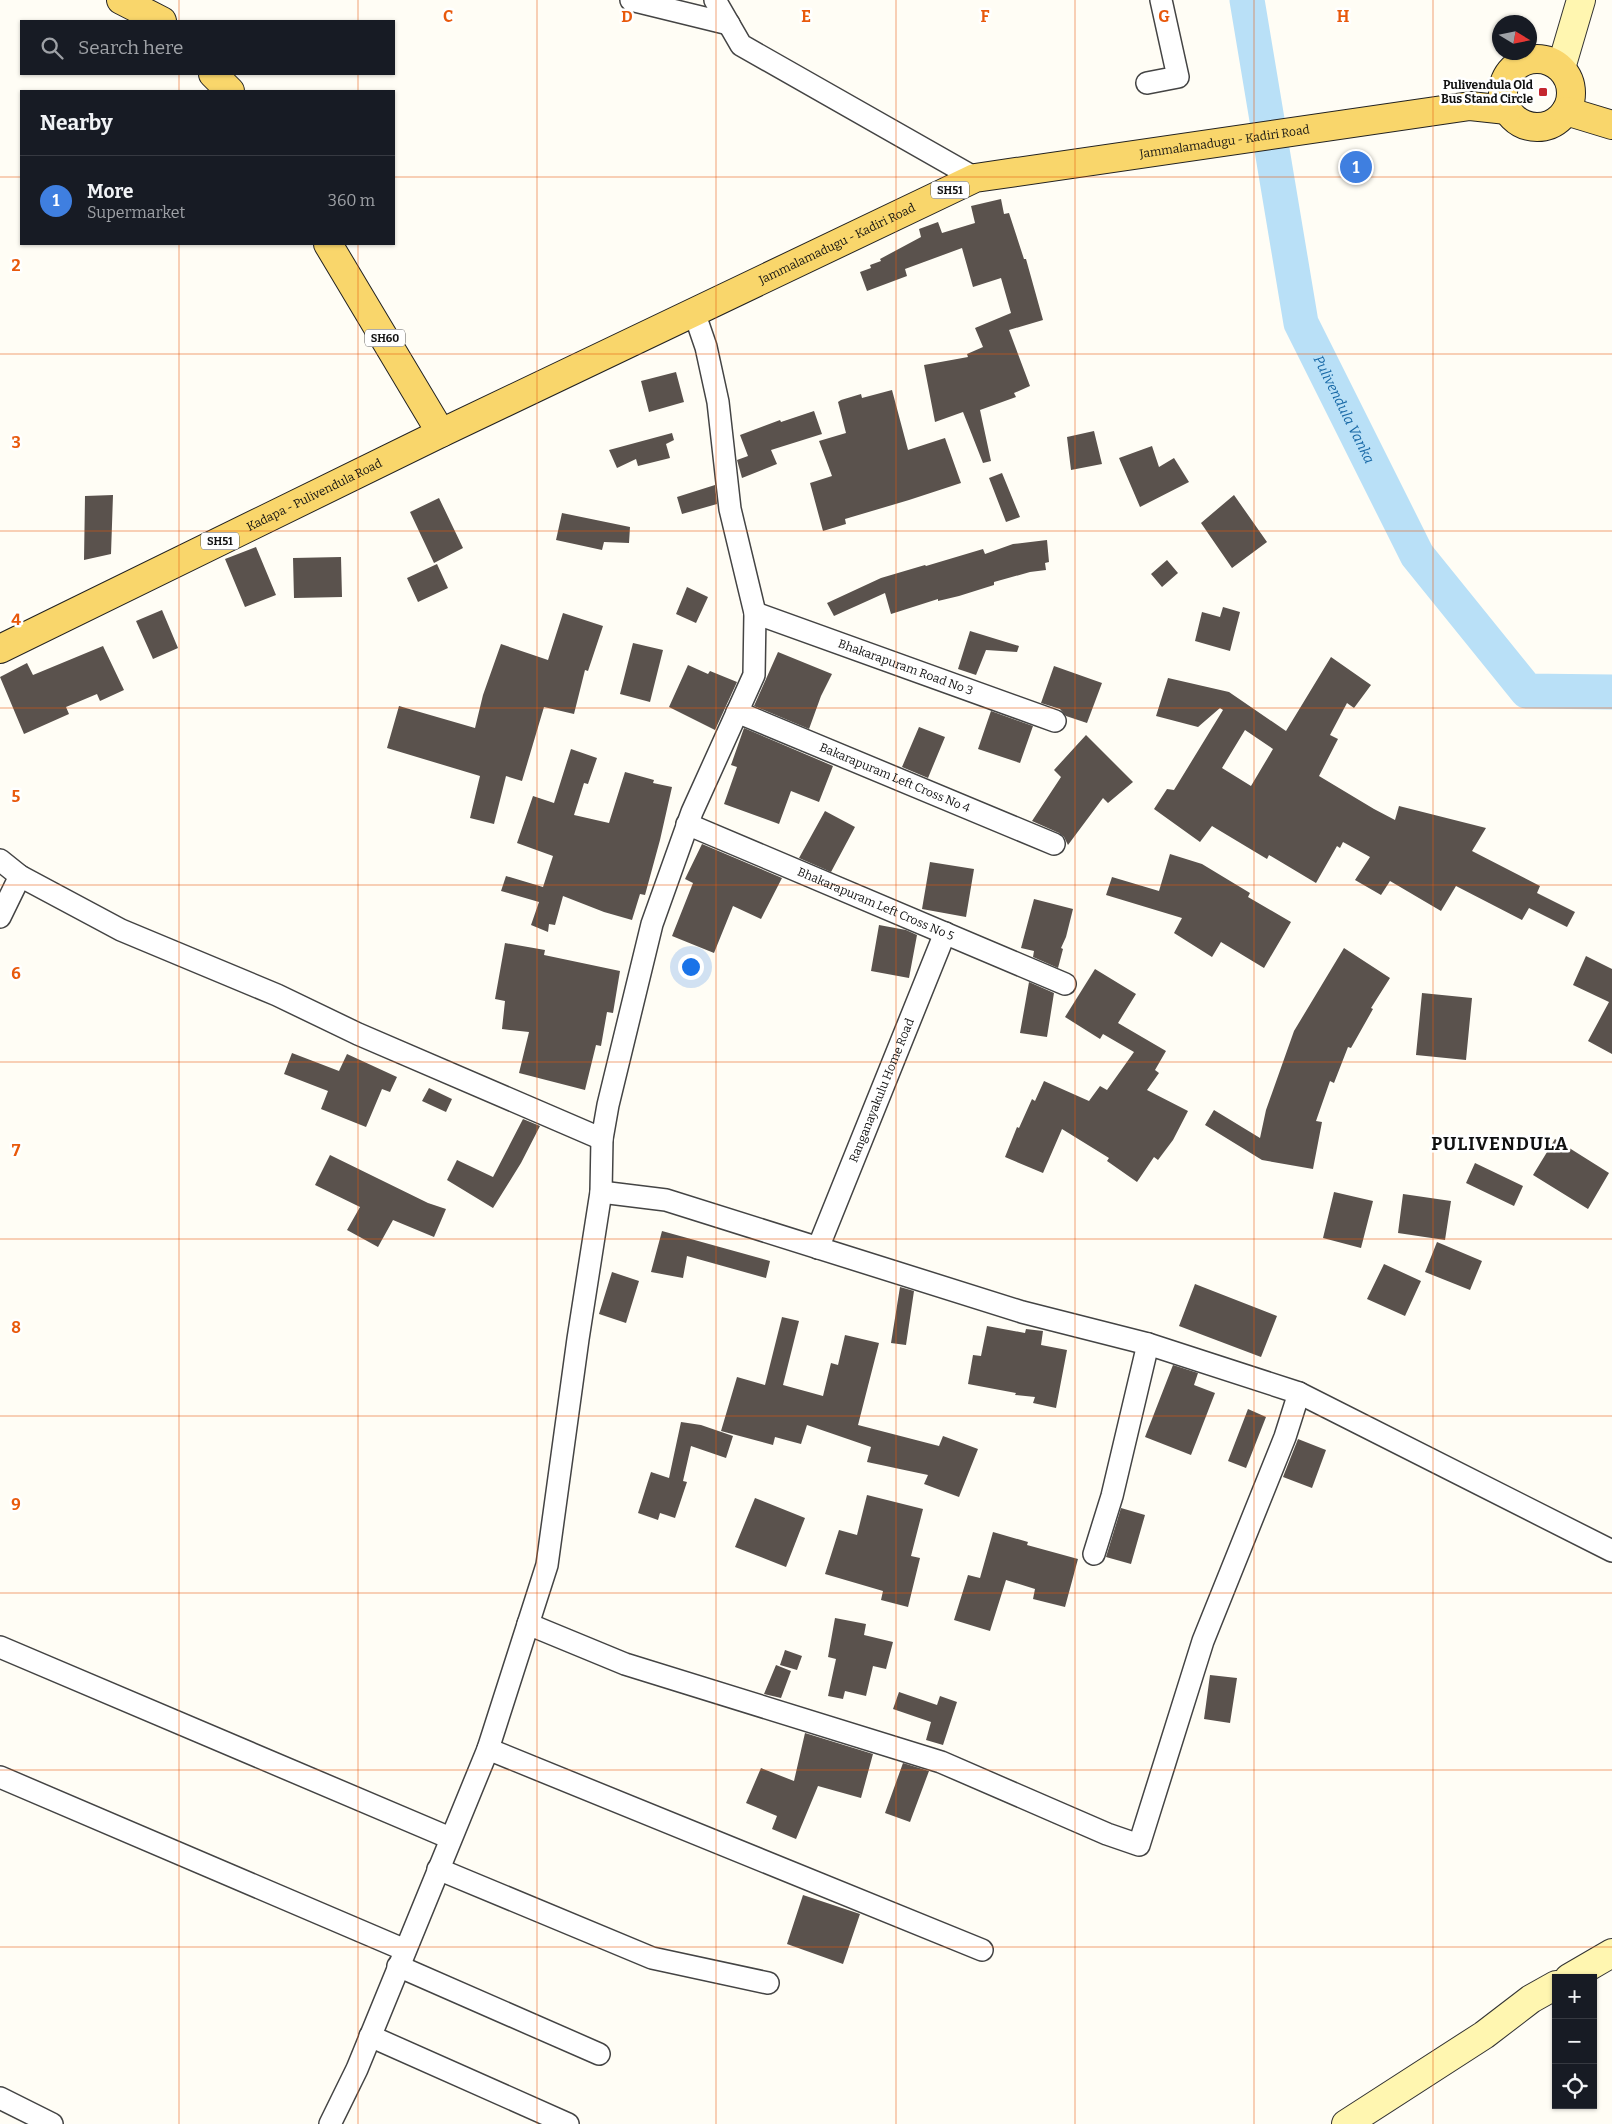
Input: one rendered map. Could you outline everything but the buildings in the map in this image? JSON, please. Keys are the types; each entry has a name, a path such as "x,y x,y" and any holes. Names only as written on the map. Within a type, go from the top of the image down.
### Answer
{"main road":[{"path":"121,0 160,20"},
{"path":"1531,58 1542,58 1561,68 1570,82 1571,100 1566,111 1558,120 1548,126 1536,128 1524,125 1514,119 1507,110 1503,99 1503,88 1506,78 1520,62 1531,58"},
{"path":"214,75 229,90"},
{"name":"Jammalamadugu - Kadiri Road","path":"441,433 976,178 1470,106 1507,110"},
{"path":"1566,111 1612,125"},
{"name":"SH60","path":"329,245 441,433"},
{"name":"Kadapa - Pulivendula Road","path":"0,649 441,433"}],"street":[{"path":"631,0 729,24"},
{"path":"714,0 741,46 976,178"},
{"path":"1147,83 1178,77 1162,0"},
{"path":"1561,68 1581,0"},
{"path":"330,2124 370,2036 488,1749 547,1565 578,1339 601,1192 602,1138 608,1105 652,924 687,824 754,676 755,613 730,509 718,402 706,347 694,312"},
{"name":"Bhakarapuram Road No 3","path":"755,613 1055,721"},
{"name":"Bakarapuram Left Cross No 4","path":"737,712 1054,844"},
{"name":"Bhakarapuram Left Cross No 5","path":"687,824 1065,984"},
{"path":"0,860 20,876 121,930 602,1138"},
{"path":"0,917 20,876"},
{"name":"Ranganayakulu Home Road","path":"818,1248 946,933"},
{"path":"601,1192 666,1200 1022,1312 1148,1344 1300,1394 1612,1552"},
{"path":"1094,1554 1112,1496 1148,1344"},
{"path":"528,1624 625,1664 941,1762 1107,1834 1139,1845 1203,1641 1285,1437 1300,1394"},
{"path":"0,1647 450,1838"},
{"path":"488,1749 982,1950"},
{"path":"0,1778 402,1958 599,2054"},
{"path":"438,1869 652,1958 768,1983"},
{"path":"1576,1974 1612,1953"},
{"path":"1346,2124 1484,2035 1531,1999 1552,1987"},
{"path":"370,2036 568,2124"},
{"path":"0,2098 52,2124"}],"waterway":[{"name":"Pulivendula Vanka","path":"1247,0 1301,323 1417,555 1527,691 1612,692"}],"place":[{"name":"Pulivendula Old Bus Stand Circle","path":"1543,92"},
{"name":"More","path":"1356,167"}],"district":[{"name":"PULIVENDULA","path":"1500,1144"}]}
